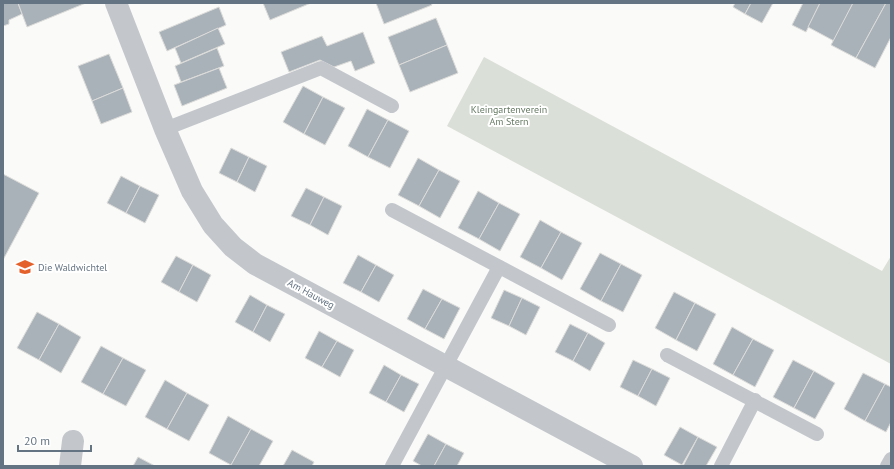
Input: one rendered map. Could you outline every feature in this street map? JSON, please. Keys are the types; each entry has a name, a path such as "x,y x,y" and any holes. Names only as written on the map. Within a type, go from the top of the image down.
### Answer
{"street":[{"name":"Am Hauweg","path":"116,3 165,129 192,191 213,226 233,247 255,264 632,466"},
{"path":"70,466 73,441"}],"lane":[{"path":"165,129 321,68 392,106"},
{"path":"392,210 609,325"},
{"path":"392,466 499,266"},
{"path":"667,355 817,434"},
{"path":"721,466 755,400"},
{"path":"888,466 891,459"}],"green space":[{"name":"Kleingartenverein Am Stern","path":"484,57 882,271 891,256 891,364 447,126"}],"building":[{"path":"3,3 18,3 22,14 9,20 9,24 3,26"},
{"path":"18,3 86,3 27,27"},
{"path":"263,3 311,3 270,20"},
{"path":"376,3 431,3 432,5 384,24"},
{"path":"735,3 751,3 745,14 733,7"},
{"path":"751,3 773,3 762,23 745,14"},
{"path":"803,3 820,3 806,32 792,25"},
{"path":"820,3 853,3 834,41 808,27"},
{"path":"853,3 886,3 856,58 831,45"},
{"path":"886,3 891,3 891,37 875,68 856,58"},
{"path":"219,7 226,25 167,51 159,32"},
{"path":"436,18 447,45 399,65 388,37"},
{"path":"218,28 225,44 181,63 175,48"},
{"path":"363,32 375,63 355,71 351,61 334,67 320,60 289,72 281,52 322,36 327,46"},
{"path":"447,45 458,73 410,92 399,65"},
{"path":"217,48 224,66 181,82 175,66"},
{"path":"109,54 123,88 92,101 78,66"},
{"path":"219,68 227,88 182,106 174,85"},
{"path":"303,86 323,97 304,134 283,122"},
{"path":"123,88 132,112 101,124 92,101"},
{"path":"323,97 345,108 325,145 304,134"},
{"path":"367,109 388,120 368,157 348,146"},
{"path":"388,120 409,131 390,168 368,157"},
{"path":"231,148 249,157 237,182 219,173"},
{"path":"249,157 267,166 255,192 237,182"},
{"path":"418,158 439,170 419,206 398,195"},
{"path":"439,170 460,181 440,218 419,206"},
{"path":"3,174 39,193 3,260"},
{"path":"121,176 140,186 126,213 107,203"},
{"path":"140,186 159,195 145,223 126,213"},
{"path":"306,188 324,197 310,225 291,216"},
{"path":"478,191 499,203 479,239 458,228"},
{"path":"324,197 342,206 328,235 310,225"},
{"path":"499,203 520,214 500,251 479,239"},
{"path":"540,220 561,232 541,268 520,257"},
{"path":"561,232 582,243 562,280 541,268"},
{"path":"600,253 621,264 601,301 580,289"},
{"path":"358,255 376,265 361,292 343,283"},
{"path":"176,256 193,265 179,292 161,282"},
{"path":"621,264 642,275 623,312 601,301"},
{"path":"193,265 211,275 197,302 179,292"},
{"path":"376,265 394,275 379,302 361,292"},
{"path":"423,289 442,299 425,329 407,319"},
{"path":"504,290 522,298 509,326 491,318"},
{"path":"674,292 695,303 676,340 655,328"},
{"path":"250,295 267,305 253,332 235,322"},
{"path":"522,298 540,307 526,335 509,326"},
{"path":"442,299 460,308 444,339 425,329"},
{"path":"695,303 716,314 697,351 676,340"},
{"path":"267,305 285,314 270,342 253,332"},
{"path":"37,312 59,324 39,360 17,348"},
{"path":"59,324 81,337 61,373 39,360"},
{"path":"570,324 588,333 573,361 555,352"},
{"path":"732,327 753,339 733,375 713,364"},
{"path":"319,331 337,341 322,367 305,358"},
{"path":"588,333 605,343 590,371 573,361"},
{"path":"753,339 774,350 755,387 733,375"},
{"path":"337,341 354,350 340,377 322,367"},
{"path":"101,346 123,358 103,394 81,382"},
{"path":"123,358 146,370 126,406 103,394"},
{"path":"633,360 652,369 638,396 620,387"},
{"path":"793,360 814,371 794,408 773,397"},
{"path":"384,365 401,375 386,402 369,393"},
{"path":"652,369 670,378 656,406 638,396"},
{"path":"814,371 835,383 815,419 794,408"},
{"path":"863,373 885,384 865,421 844,409"},
{"path":"401,375 419,384 404,412 386,402"},
{"path":"165,380 187,393 167,429 145,417"},
{"path":"885,384 891,387 891,422 886,432 865,421"},
{"path":"187,393 209,405 189,441 167,429"},
{"path":"228,416 251,429 231,465 209,453"},
{"path":"680,427 698,437 682,465 664,455"},
{"path":"251,429 273,441 259,466 231,465"},
{"path":"428,434 446,444 434,466 422,466 413,461"},
{"path":"698,437 717,447 706,466 683,466"},
{"path":"446,444 464,453 457,466 434,466"},
{"path":"292,450 314,462 312,466 283,466"},
{"path":"138,457 155,466 133,466"}],"place":[{"name":"Die Waldwichtel","path":"25,267"}]}
